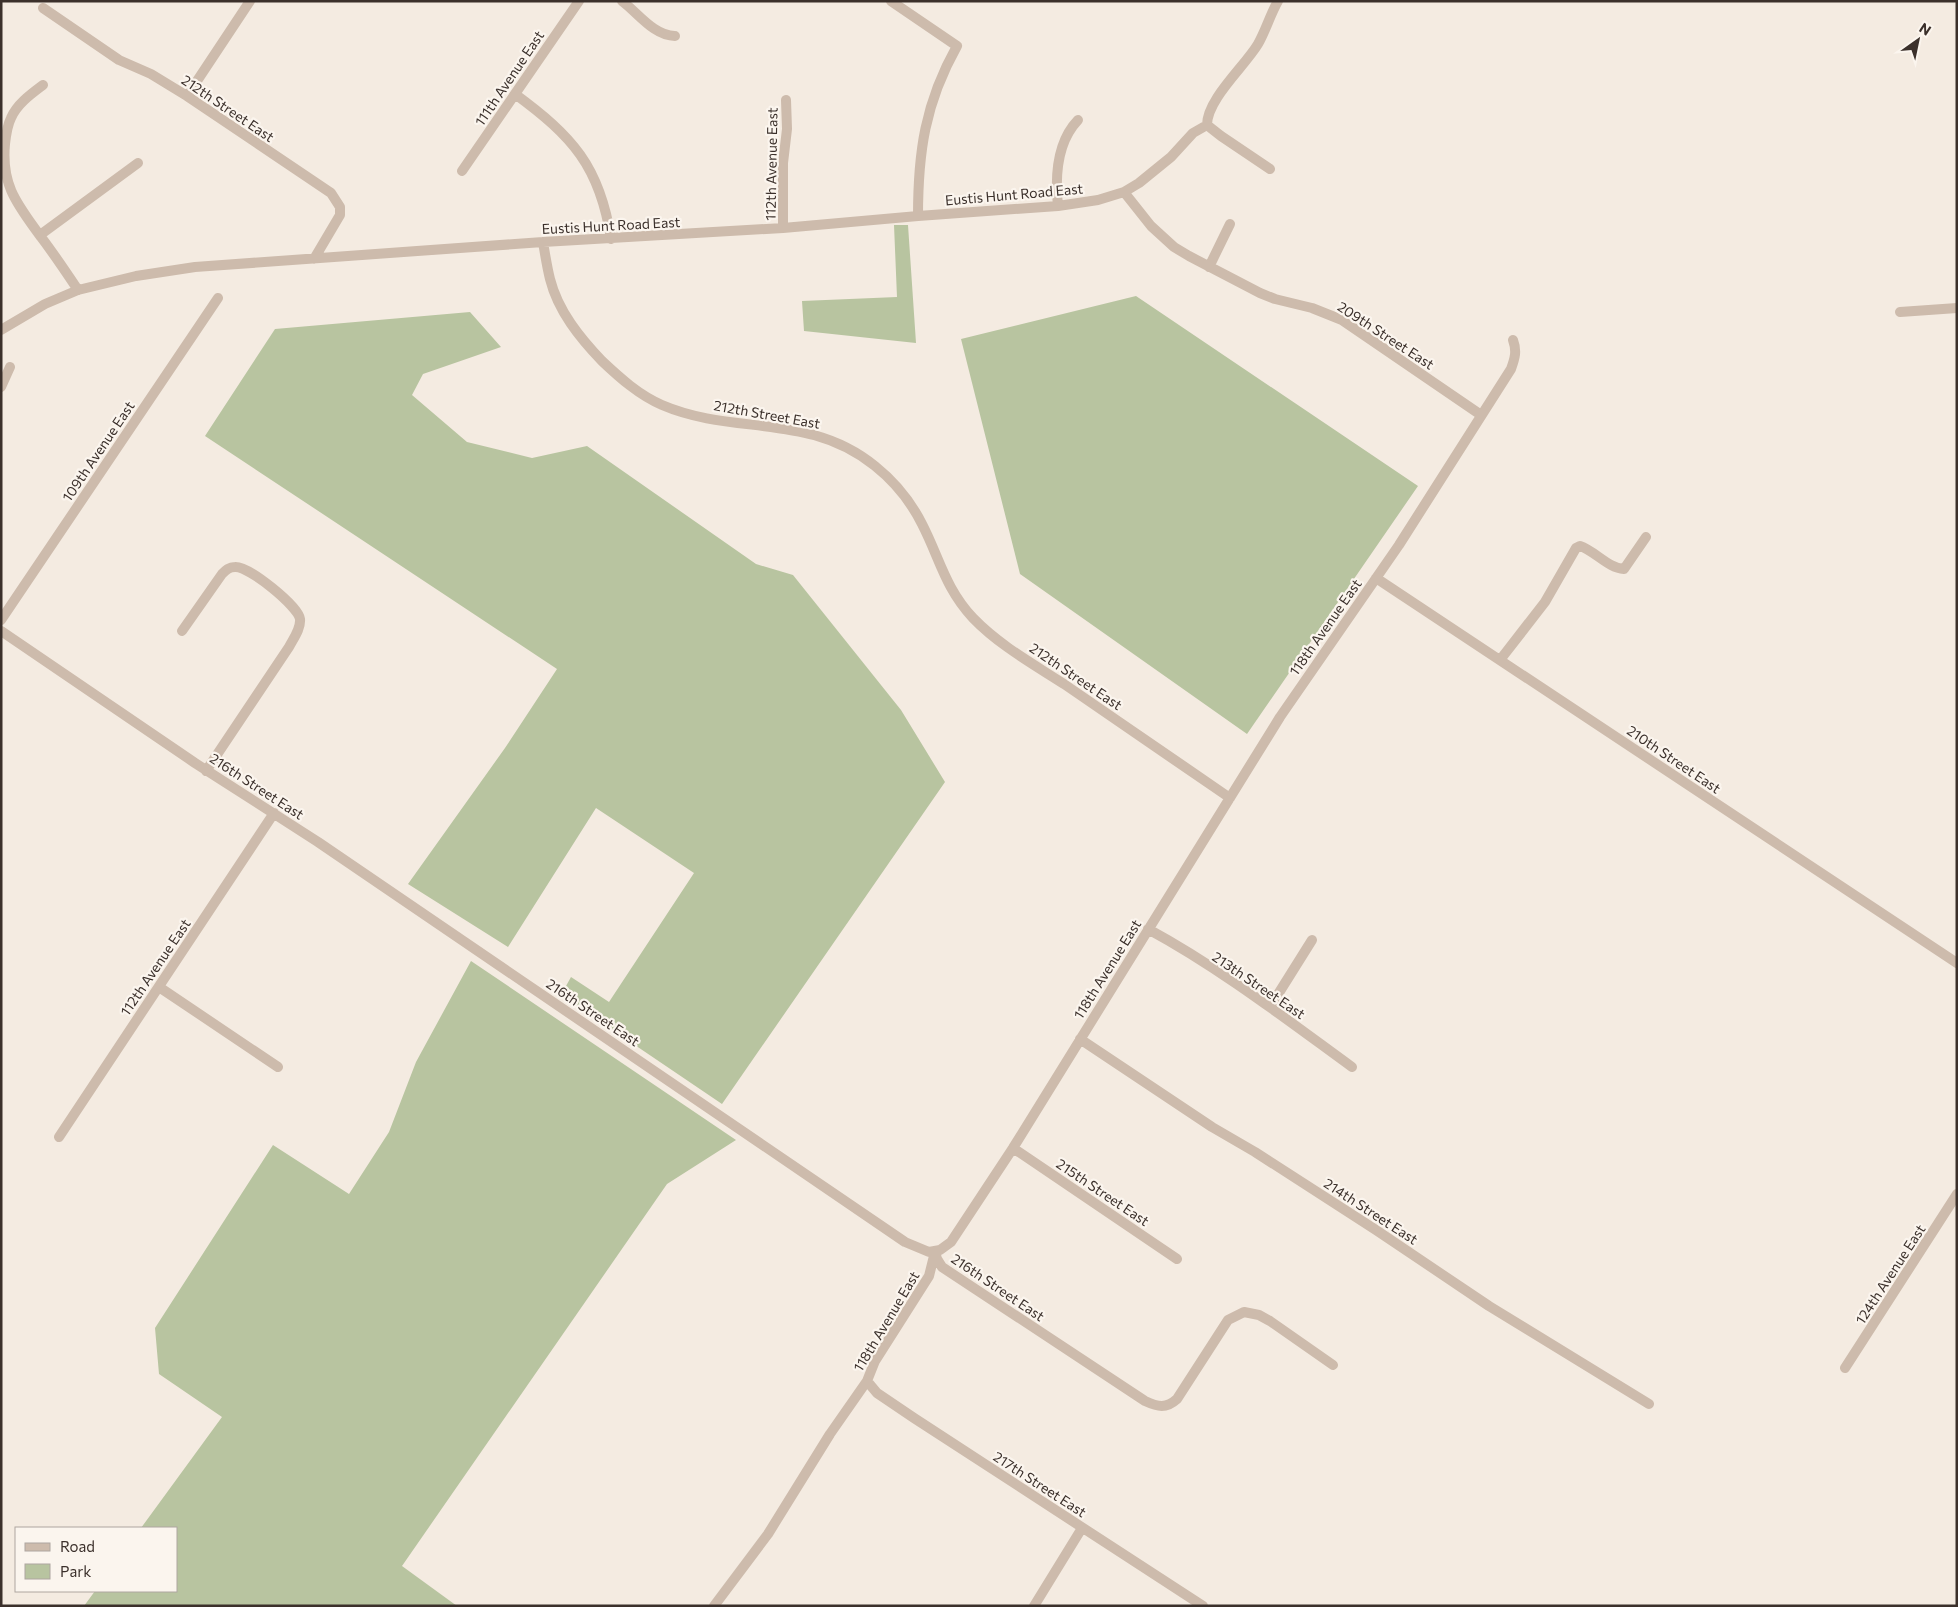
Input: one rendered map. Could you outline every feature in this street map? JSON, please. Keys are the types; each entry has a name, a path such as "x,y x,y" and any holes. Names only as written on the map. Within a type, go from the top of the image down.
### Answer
{"street":[{"path":"187,96 250,1"},
{"name":"111th Avenue East","path":"462,171 578,1"},
{"path":"622,1 658,31 668,36 675,36"},
{"path":"891,1 957,46 944,68 924,128 918,179 918,216"},
{"path":"1270,169 1207,125 1208,114 1258,44 1278,1"},
{"name":"212th Street East","path":"43,8 119,60 151,74 187,96 262,148 320,185 336,200 340,207 340,215 314,259"},
{"path":"43,85 23,102 11,117 5,146 4,179 28,220 78,290"},
{"path":"515,94 556,125 571,141 585,162 598,187 611,239"},
{"name":"112th Avenue East","path":"783,228 783,163 787,129 786,100"},
{"path":"1058,206 1056,187 1058,160 1066,136 1070,128 1078,120"},
{"name":"Eustis Hunt Road East","path":"1,330 45,304 78,290 136,276 195,267 543,242 783,228 1058,206 1098,200 1124,192 1153,172 1171,157 1194,133 1207,125"},
{"path":"40,235 138,163"},
{"name":"209th Street East","path":"1124,192 1142,216 1163,237 1188,256 1260,293 1312,308 1342,320 1481,415"},
{"path":"1210,267 1230,224"},
{"name":"212th Street East","path":"543,242 549,278 563,312 591,350 629,385 660,404 694,416 803,431 821,436 840,444 873,464 899,489 913,508 951,591 985,630 1230,798"},
{"name":"109th Avenue East","path":"1,620 218,298"},
{"path":"1900,312 1957,308"},
{"name":"118th Avenue East","path":"714,1606 768,1534 830,1434 867,1381 875,1361 929,1276 935,1251 940,1250 951,1242 1013,1148 1280,717 1376,578 1511,369 1516,348 1513,340"},
{"path":"1,387 10,367"},
{"path":"1500,660 1545,602 1576,548 1580,546 1586,548 1614,566 1624,570 1646,537"},
{"path":"182,631 222,574 227,569 235,567 243,568 270,587 296,611 300,621 299,629 289,647 206,770"},
{"name":"210th Street East","path":"1376,578 1957,963"},
{"name":"216th Street East","path":"1,631 206,770 274,813 905,1242 924,1250 935,1251 942,1268 1145,1401 1161,1407 1167,1406 1177,1398 1228,1320 1244,1312 1260,1315 1333,1365"},
{"name":"112th Avenue East","path":"59,1137 274,813"},
{"name":"213th Street East","path":"1148,930 1172,943 1270,1007 1352,1067"},
{"path":"1270,1007 1312,940"},
{"path":"159,987 278,1067"},
{"name":"214th Street East","path":"1080,1038 1212,1127 1360,1219 1489,1306 1649,1404"},
{"name":"215th Street East","path":"1013,1148 1177,1259"},
{"name":"124th Avenue East","path":"1845,1368 1957,1194"},
{"name":"217th Street East","path":"867,1381 877,1393 1198,1604"},
{"path":"1034,1606 1082,1528"}],"green space":[{"path":"894,225 908,225 916,343 804,331 802,301 897,297"},
{"path":"1136,296 1418,486 1247,734 1020,574 961,339"},
{"path":"470,312 501,347 423,374 412,395 467,442 532,458 587,446 756,564 793,575 901,710 945,782 722,1104 561,995 571,977 609,1002 694,873 596,808 508,947 408,884 505,748 557,669 205,436 275,329"},
{"path":"471,961 736,1140 667,1184 402,1566 457,1606 84,1606 94,1592 178,1592 178,1527 142,1527 222,1417 159,1374 155,1328 273,1145 349,1194 389,1132 416,1062"}]}
